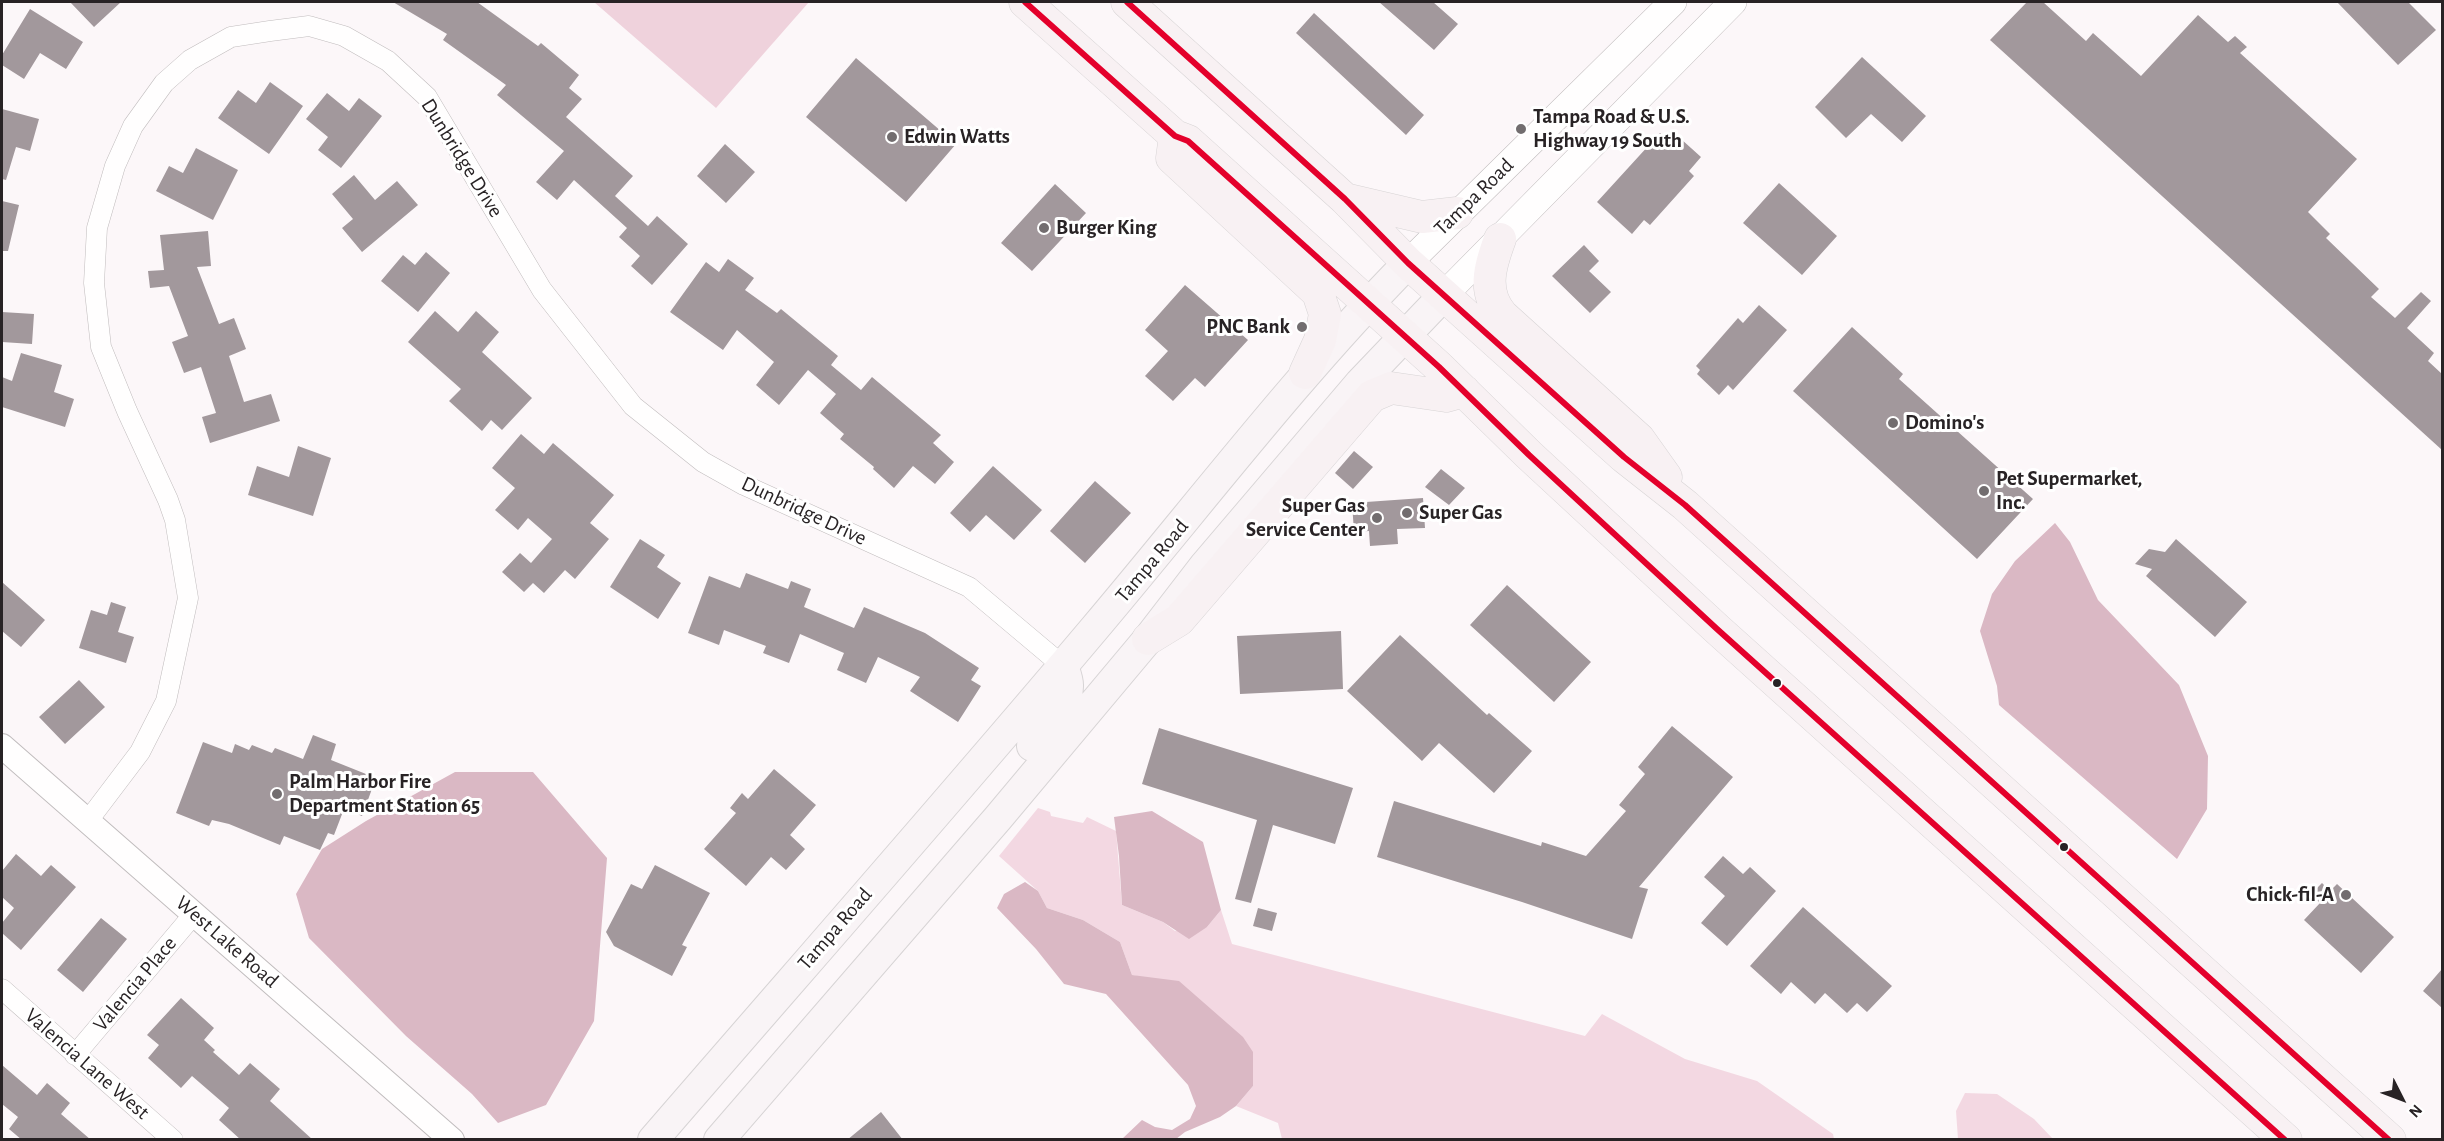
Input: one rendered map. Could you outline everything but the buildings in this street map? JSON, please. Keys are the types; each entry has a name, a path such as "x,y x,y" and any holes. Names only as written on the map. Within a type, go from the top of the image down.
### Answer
{"highway":[{"path":"1024,2 1175,136 1188,141 1404,335 1692,606 2286,1140"},
{"path":"1127,2 1345,199 1444,295 1624,457 1685,505 2390,1140"},
{"path":"1175,136 1172,158 1318,293 1325,314 1320,340 1305,373"},
{"path":"1345,199 1422,217 1457,213"},
{"path":"1500,239 1490,264 1489,286 1494,305 1502,315 1638,439 1685,505"},
{"path":"1148,639 1179,620 1372,396 1391,388 1446,396 1464,391"}],"main road":[{"name":"Tampa Road","path":"653,1140 1063,666 1193,513 1246,442 1305,373 1408,262 1673,2"},
{"name":"Tampa Road","path":"719,1140 962,860 1148,639 1212,557 1404,335 1733,2"},
{"path":"962,860 996,789 1056,718 1066,697 1069,684 1063,666"}],"street":[{"name":"Dunbridge Drive","path":"87,822 140,752 166,701 188,598 175,520 101,347 94,283 97,228 115,166 133,126 164,83 190,60 231,37 309,26 344,36 388,60 427,98 542,290 633,406 703,462 744,485 969,587 1063,666"},
{"name":"West Lake Road","path":"2,746 452,1140"},
{"name":"Valencia Place","path":"75,1055 194,914"},
{"name":"Valencia Lane West","path":"2,989 173,1140"}],"shaded area":[{"path":"594,2 809,2 716,108"},
{"path":"2055,523 2070,542 2098,600 2179,685 2208,756 2207,809 2177,859 1999,705 1997,686 1980,631 1992,594 2015,561"},
{"path":"455,772 533,772 607,858 594,1021 546,1105 498,1123 472,1094 406,1036 309,938 296,894 322,849 366,821"},
{"path":"1038,808 1050,812 1051,816 1083,823 1087,817 1116,831 1122,905 1163,922 1175,931 1207,927 1221,910 1232,944 1585,1036 1602,1014 1685,1059 1757,1081 1833,1134 1834,1139 1282,1139 1278,1123 1236,1106 1253,1086 1151,979 1132,975 1120,942 1083,920 1047,908 1038,891 999,856"},
{"path":"1152,811 1203,842 1221,910 1207,927 1189,939 1163,922 1122,905 1114,817"},
{"path":"1025,882 1038,891 1047,908 1083,920 1120,942 1132,975 1179,981 1243,1037 1253,1052 1253,1086 1236,1106 1220,1117 1185,1132 1176,1139 1122,1139 1142,1120 1155,1127 1172,1130 1190,1119 1196,1106 1188,1085 1106,994 1064,984 1036,949 997,908 1004,894"},
{"path":"1965,1093 1997,1094 2034,1119 2053,1139 1958,1139 1956,1111"}],"transit line":[{"path":"1025,2 1175,136 1188,141 1439,367 1529,455 1717,629 2285,1140"},
{"path":"1127,2 1345,199 1408,263 1624,457 1685,505 2389,1140"}],"place":[{"name":"Tampa Road & U.S. Highway 19 South","path":"1521,129"},
{"name":"Edwin Watts","path":"892,137"},
{"name":"Burger King","path":"1044,228"},
{"name":"PNC Bank","path":"1302,327"},
{"name":"Domino's","path":"1893,423"},
{"name":"Pet Supermarket, Inc.","path":"1984,491"},
{"name":"Super Gas","path":"1407,513"},
{"name":"Super Gas Service Center","path":"1377,518"},
{"name":"Palm Harbor Fire Department Station 65","path":"277,794"},
{"name":"Chick-fil-A","path":"2346,895"}]}
